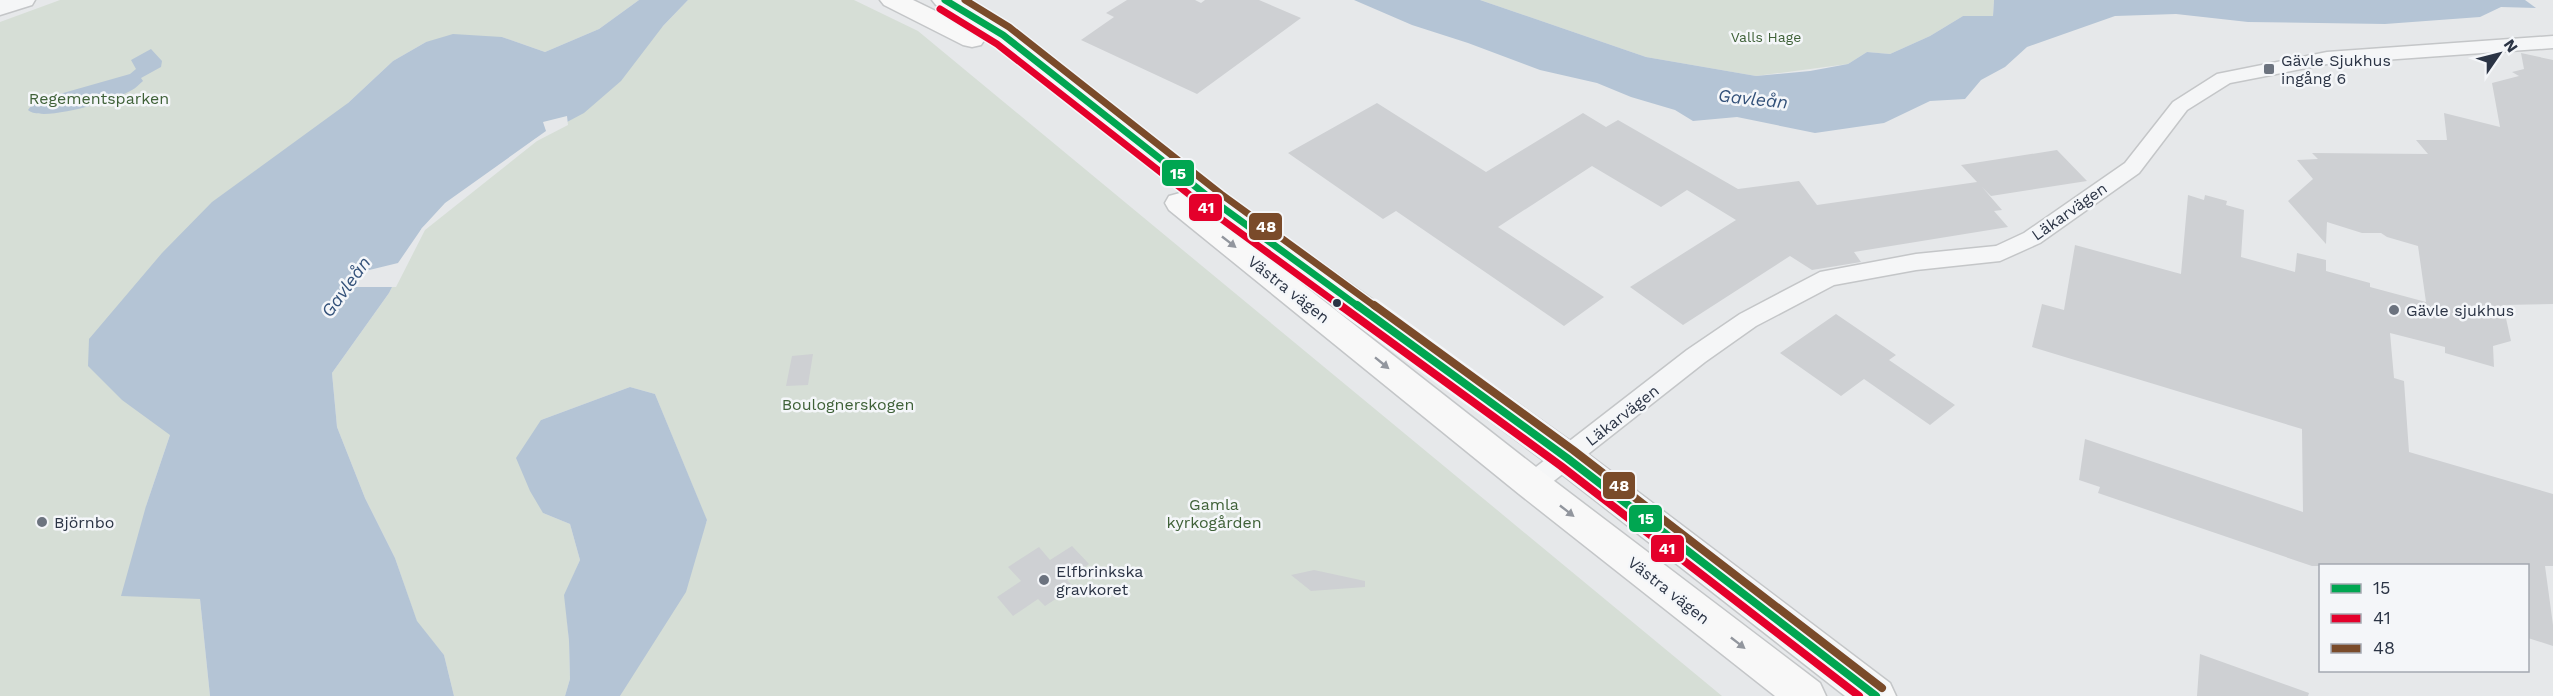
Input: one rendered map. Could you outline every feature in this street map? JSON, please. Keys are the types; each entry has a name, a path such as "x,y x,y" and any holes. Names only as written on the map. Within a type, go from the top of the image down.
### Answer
{"main road":[{"name":"Västra vägen","path":"893,0 982,44 1532,484 1806,696"},
{"name":"Västra vägen","path":"945,0 1003,35 1215,202 1567,458 1876,696"}],"street":[{"path":"0,8 24,0"},
{"name":"Läkarvägen","path":"1567,458 1696,356 1748,320 1828,278 1916,262 2000,253 2032,238 2132,168 2180,106 2224,78 2327,58 2553,42"},
{"path":"1532,484 1567,458"}],"green space":[{"name":"Regementsparken","path":"60,0 639,0 599,29 545,52 502,37 426,42 393,61 348,103 170,435 146,506 200,599 210,696 0,696 0,22"},
{"path":"688,0 854,0 918,31 1722,696 620,696 707,521 655,394 630,387 541,420 543,513 570,524 580,560 565,595 570,679 565,696 454,696 444,655 417,622 395,558 365,498 337,427 332,373 389,293 422,228 663,26"},
{"name":"Valls Hage","path":"1480,0 1994,0 1993,16 1963,16 1930,36 1890,54 1867,52 1848,64 1756,76 1646,57"}],"water":[{"name":"Gavleån","path":"639,0 688,0 663,26 621,81 584,113 535,139 422,228 389,293 332,373 337,427 365,498 395,558 417,621 444,655 454,696 210,696 200,599 121,596 146,506 170,435 122,400 88,366 89,339 162,253 212,202 348,103 393,61 426,42 453,34 502,37 545,52 599,29"},
{"name":"Gavleån","path":"1354,0 1480,0 1646,57 1756,76 1810,71 1848,64 1867,52 1890,54 1930,36 1963,16 1993,16 1994,0 2525,0 2536,8 2501,7 2480,17 2385,24 2248,22 2176,14 2115,16 2027,47 2005,67 1981,80 1965,99 1930,101 1884,123 1815,133 1737,117 1693,121 1675,110 1631,97 1597,83 1540,70 1412,25"},
{"path":"151,49 162,61 161,67 141,78 143,81 124,94 63,112 48,114 28,110 33,103 42,99 130,74 136,69 131,60"},
{"path":"630,387 655,394 707,520 686,592 620,696 565,696 570,679 564,595 580,560 570,524 543,513 530,491 516,458 541,420"}],"pier":[{"path":"567,116 568,125 537,141 425,230 396,287 346,287 357,273 398,263 422,228 445,203 546,131 543,122"}],"building":[{"path":"1127,0 1195,0 1201,3 1205,0 1259,0 1301,18 1197,94 1081,40 1114,17 1106,13"},
{"name":"Gävle sjukhus","path":"2521,53 2553,60 2553,304 2503,305 2511,341 2493,346 2494,367 2445,353 2445,347 2390,333 2394,378 2404,381 2409,452 2553,494 2553,566 2545,566 2553,625 2553,646 2529,638 2529,564 2319,564 2319,566 2312,566 2098,493 2100,487 2079,480 2085,439 2303,512 2302,429 2032,347 2042,304 2064,310 2075,245 2181,274 2188,195 2204,200 2205,195 2227,201 2226,205 2244,210 2241,257 2295,272 2297,253 2326,260 2326,271 2370,283 2370,287 2426,302 2418,246 2381,233 2362,233 2327,222 2326,244 2288,201 2313,179 2297,160 2318,159 2312,153 2428,154 2416,140 2447,140 2444,113 2500,127 2492,83 2519,76 2512,72 2524,69"},
{"path":"1377,103 1486,172 1583,113 1606,127 1618,120 1738,189 1799,181 1817,205 1977,182 1961,165 2057,150 2087,181 1991,196 1982,187 2002,210 1994,211 2008,227 1854,252 1861,262 1812,270 1790,256 1683,325 1630,287 1736,220 1687,190 1661,207 1592,166 1498,227 1604,297 1564,326 1396,211 1383,219 1288,153"},
{"path":"1836,314 1896,355 1889,360 1955,405 1930,425 1864,379 1841,396 1780,353"},
{"path":"813,354 808,385 786,386 792,356"},
{"name":"Elfbrinkska gravkoret","path":"1072,546 1089,564 1067,580 1074,587 1045,606 1038,599 1013,616 997,597 1021,581 1008,567 1039,547 1050,560"},
{"path":"1314,570 1365,581 1365,587 1311,591 1291,575"},
{"path":"2200,654 2309,693 2308,696 2197,696"}],"transit line":[{"name":"15","path":"945,0 1003,35 1215,202 1567,458 1876,696"},
{"name":"48","path":"965,0 1009,27 1221,194 1573,450 1882,688"},
{"name":"41","path":"940,9 997,44 1209,210 1561,466 1859,696"}],"place":[{"name":"Gävle Sjukhus ingång 6","path":"2269,69"},
{"name":"Gävle sjukhus","path":"2394,310"},
{"name":"Björnbo","path":"42,522"},
{"name":"Elfbrinkska gravkoret","path":"1044,580"}],"park label":[{"name":"Boulognerskogen","path":"848,404"},
{"name":"Gamla kyrkogården","path":"1214,513"}]}
